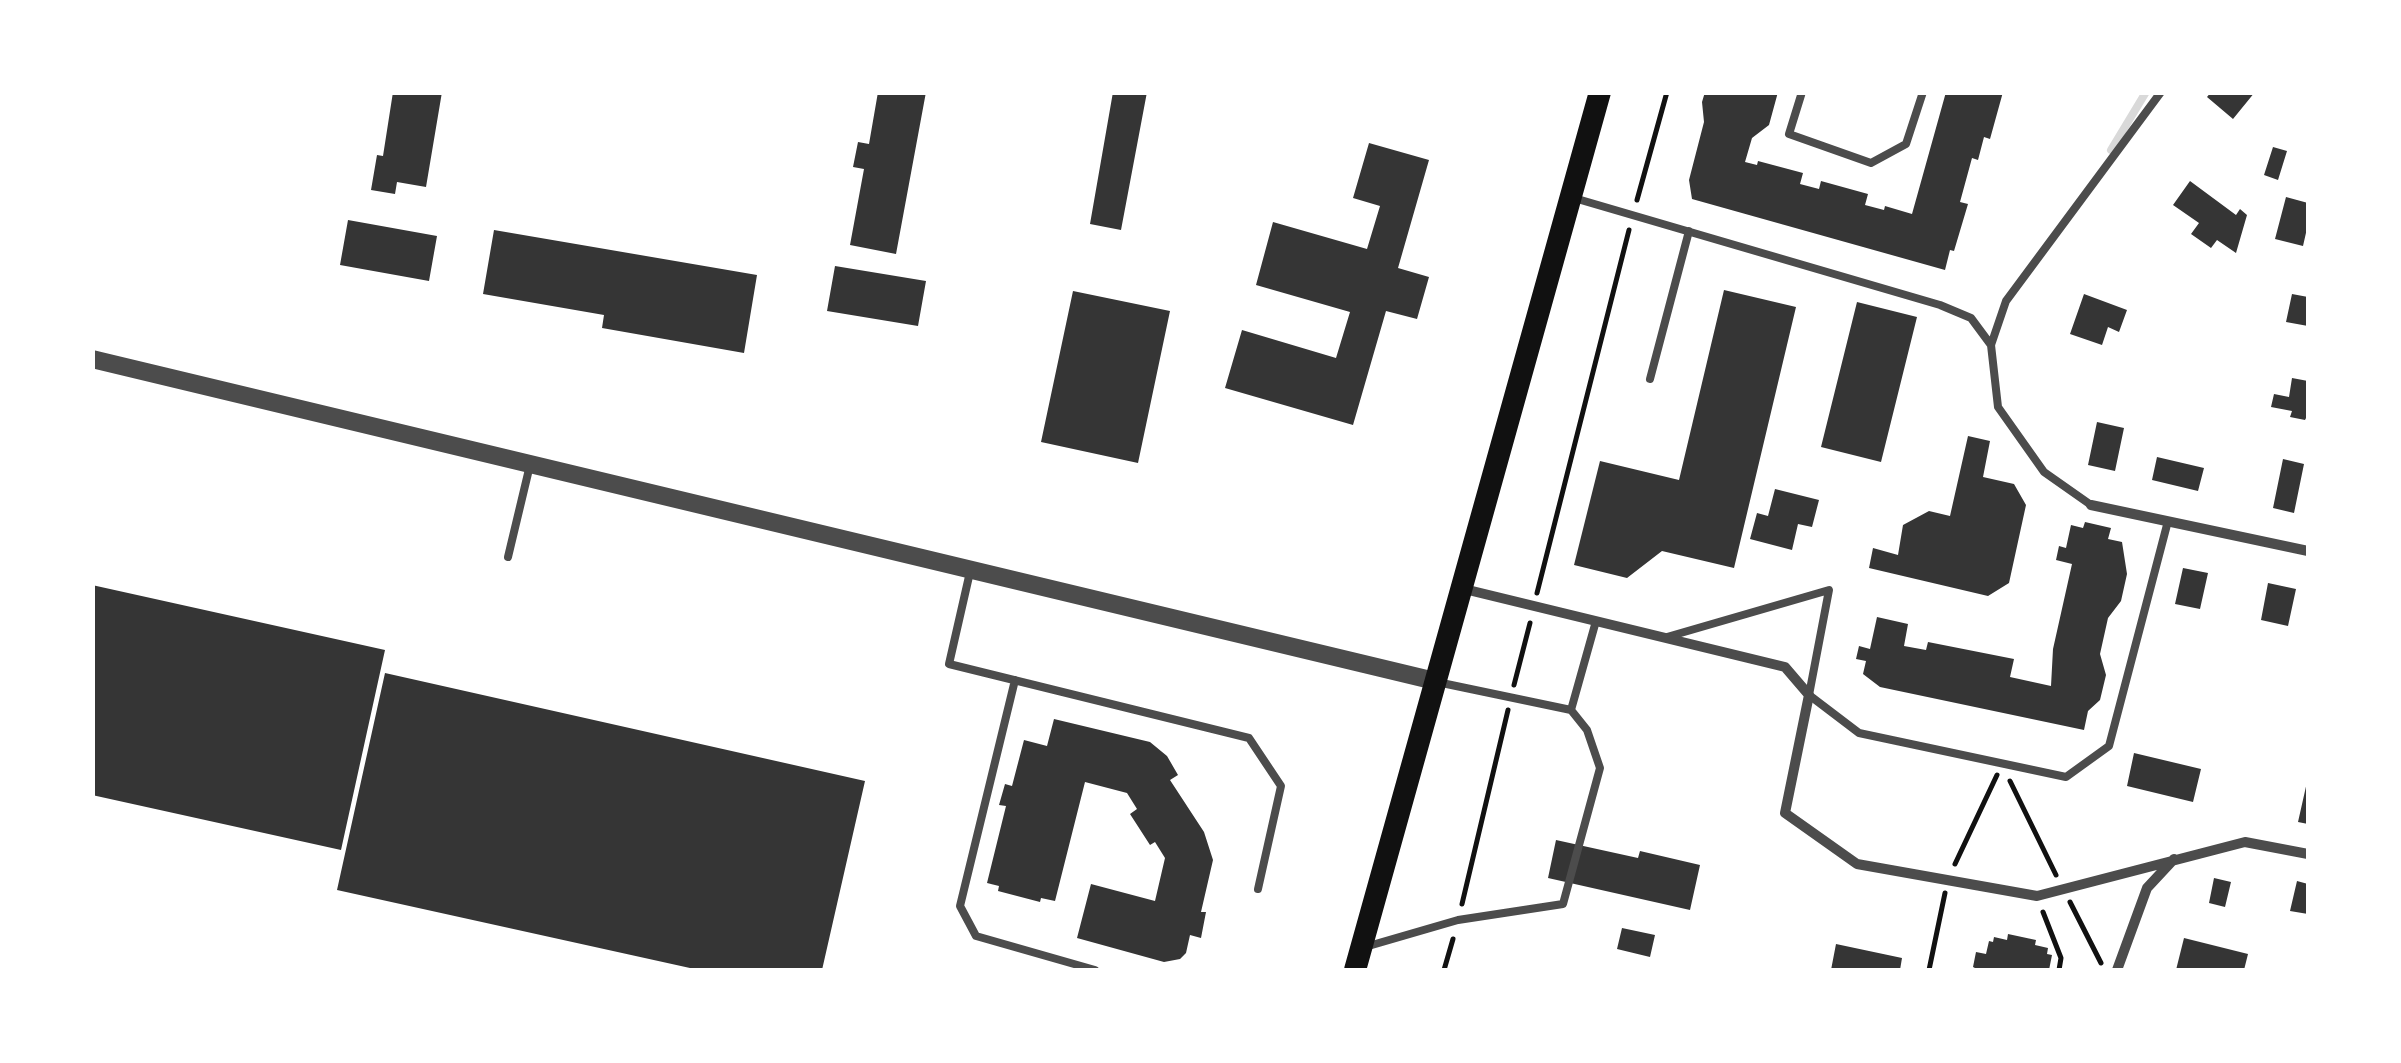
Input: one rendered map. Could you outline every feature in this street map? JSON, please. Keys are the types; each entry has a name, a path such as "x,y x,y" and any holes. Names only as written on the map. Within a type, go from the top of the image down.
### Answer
{"main road":[{"path":"1358,959 1600,92"}],"street":[{"path":"92,359 1434,681"},
{"path":"2090,504 2308,551"},
{"path":"1460,588 1785,667 1810,694 1784,813 1857,864 2036,896 2246,842 2308,854"},
{"path":"2116,970 2147,888 2175,858"}],"lane":[{"path":"1802,92 1789,134 1871,163 1906,144 1923,92"},
{"path":"2090,504 2044,472 1998,407 1991,346 2006,301 2161,92"},
{"path":"1570,196 1940,305 1971,318 1991,346"},
{"path":"1650,379 1689,230"},
{"path":"508,558 530,465"},
{"path":"1664,638 1829,590 1810,694 1859,733 2066,778 2109,746 2168,522"},
{"path":"970,572 949,664 1248,738 1281,786 1258,889"},
{"path":"1570,710 1596,621"},
{"path":"1015,680 960,906 976,936 1095,970"},
{"path":"1358,959 1458,920 1563,904 1600,768 1587,730 1570,710 1434,681"}],"path":[{"path":"1444,970 1632,214 1667,92"},
{"path":"1930,970 1947,880 2002,764"},
{"path":"2002,764 2105,970"},
{"path":"2036,896 2061,958 2059,970"}],"building":[{"path":"393,92 442,92 426,187 397,182 395,194 371,190 377,155 383,156"},
{"path":"878,92 926,92 896,254 850,245 864,169 853,167 858,142 869,144"},
{"path":"1113,92 1147,92 1121,230 1090,224"},
{"path":"1705,92 1778,92 1769,125 1752,138 1745,162 1757,165 1758,161 1803,173 1800,184 1819,189 1821,181 1868,194 1865,205 1912,214 1946,92 2003,92 1990,139 1984,137 1978,160 1972,158 1960,202 1968,204 1945,270 1692,199 1689,180 1704,122"},
{"path":"2211,92 2255,92 2233,119 2207,97"},
{"path":"1369,143 1429,160 1398,268 1429,277 1417,319 1386,311 1353,425 1225,388 1242,330 1336,358 1350,312 1256,285 1273,222 1367,249 1380,206 1353,198"},
{"path":"2273,147 2287,151 2278,180 2264,175"},
{"path":"2190,181 2236,215 2240,209 2247,215 2236,253 2217,240 2211,248 2191,234 2199,223 2173,205"},
{"path":"2286,197 2308,203 2303,246 2275,239"},
{"path":"348,220 437,236 429,281 340,265"},
{"path":"494,230 757,275 744,353 602,328 604,315 483,294"},
{"path":"835,266 926,281 918,326 827,311"},
{"path":"1724,290 1796,307 1734,568 1662,551 1627,578 1574,565 1600,461 1679,480"},
{"path":"1073,291 1170,311 1138,463 1041,442"},
{"path":"2084,294 2127,310 2119,332 2108,327 2102,345 2070,334"},
{"path":"2292,294 2308,297 2308,326 2286,322"},
{"path":"1857,302 1917,317 1881,462 1821,447"},
{"path":"2292,378 2308,381 2305,420 2290,417 2292,411 2271,407 2274,394 2289,397"},
{"path":"2097,422 2124,428 2115,471 2088,465"},
{"path":"1968,436 1990,441 1983,477 2014,484 2026,505 2009,583 1988,596 1869,568 1873,548 1898,555 1903,525 1929,511 1950,516"},
{"path":"2157,457 2204,468 2198,491 2152,480"},
{"path":"2283,459 2304,464 2294,513 2273,508"},
{"path":"1775,489 1819,500 1812,527 1798,524 1792,550 1750,539 1757,513 1768,516"},
{"path":"2085,522 2111,528 2108,539 2122,542 2127,574 2121,601 2108,618 2100,654 2106,675 2100,700 2088,711 2084,730 1880,687 1863,674 1866,661 1856,659 1859,646 1870,649 1877,617 1908,624 1904,646 1926,650 1928,642 2014,659 2010,677 2051,686 2053,649 2072,564 2056,560 2059,546 2066,548 2071,525 2083,528"},
{"path":"2183,568 2208,573 2200,609 2175,604"},
{"path":"2268,583 2296,589 2288,626 2261,620"},
{"path":"92,585 385,650 341,850 92,795"},
{"path":"385,673 865,781 822,970 699,970 337,890"},
{"path":"1054,719 1150,742 1167,756 1178,775 1170,780 1204,832 1213,860 1201,912 1206,912 1201,938 1190,935 1186,953 1180,959 1164,962 1077,938 1091,884 1155,901 1165,858 1155,842 1150,845 1130,814 1137,809 1127,793 1085,782 1055,901 1041,898 1040,902 998,891 999,886 987,883 1006,806 999,805 1005,784 1012,786 1024,740 1047,746"},
{"path":"2134,753 2201,769 2193,802 2127,786"},
{"path":"2308,782 2308,824 2298,822"},
{"path":"1556,840 1638,858 1640,851 1700,865 1690,910 1548,878"},
{"path":"2214,878 2231,882 2225,907 2209,903"},
{"path":"2297,881 2308,884 2308,914 2290,911"},
{"path":"1622,928 1655,935 1650,957 1617,949"},
{"path":"2008,934 2036,940 2035,945 2048,948 2047,954 2052,955 2049,970 1973,967 1976,952 1986,954 1989,941 1993,942 1994,937 2007,940"},
{"path":"2184,938 2248,954 2244,970 2176,970"},
{"path":"1836,944 1902,958 1900,970 1831,970"}],"waterway":[{"path":"2111,150 2146,92"}]}
